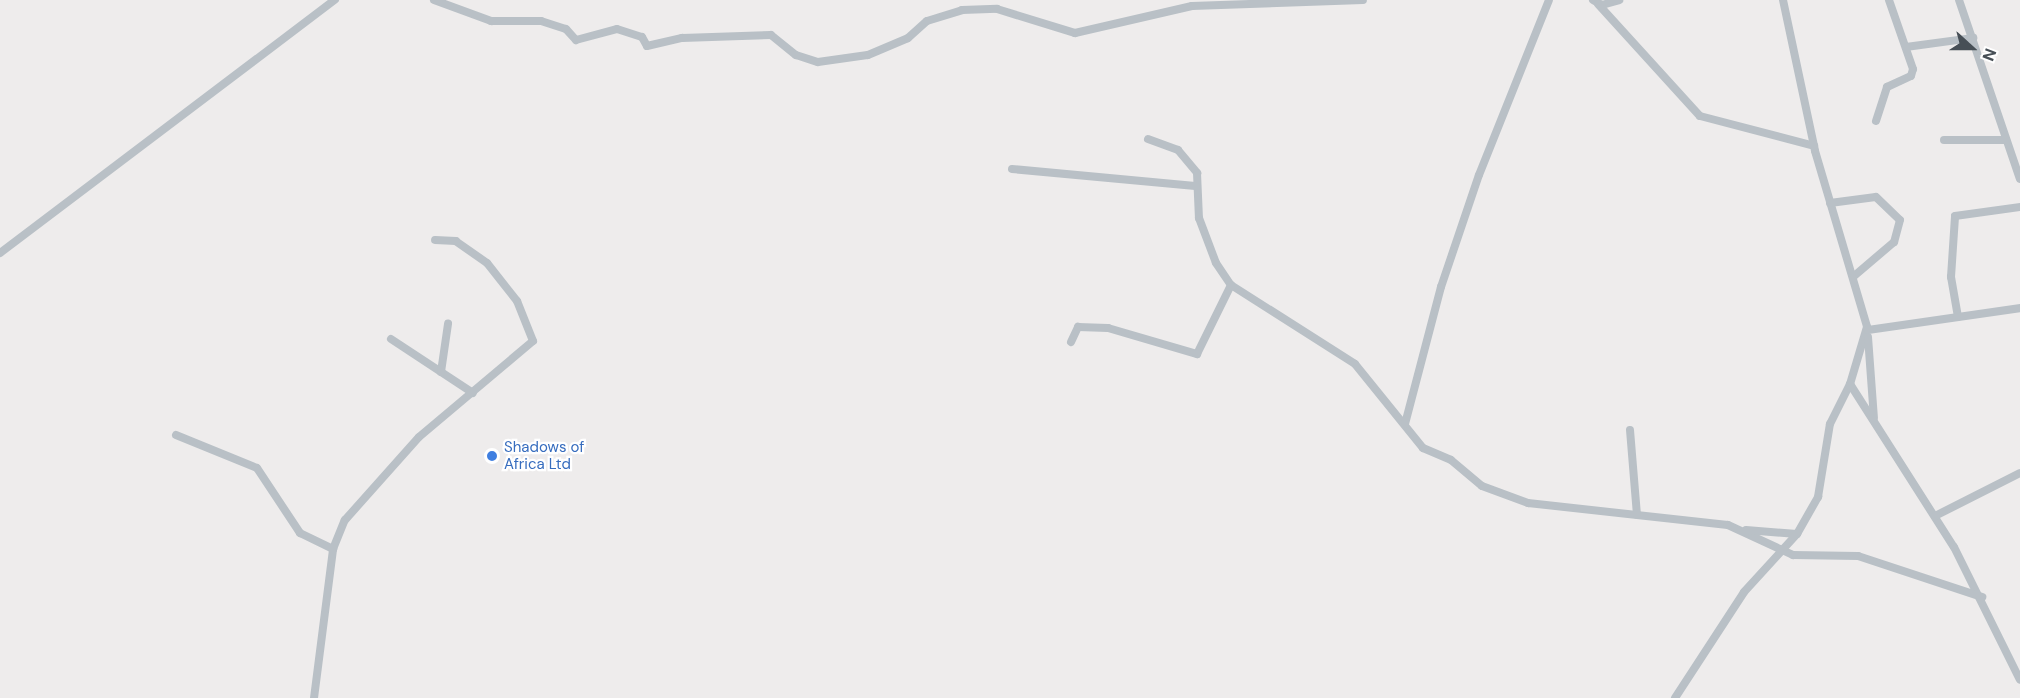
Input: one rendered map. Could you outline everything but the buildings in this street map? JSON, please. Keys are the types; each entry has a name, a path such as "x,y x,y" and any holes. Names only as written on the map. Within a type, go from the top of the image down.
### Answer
{"street":[{"path":"0,253 335,0"},
{"path":"434,0 491,21 541,21 566,29 576,40 617,29 642,37 647,46 682,38 771,35 796,56 818,62 868,55 908,38 927,21 962,10 997,9 1075,33 1192,6 1363,0"},
{"path":"1405,424 1441,287 1479,175 1549,0"},
{"path":"1596,2 1619,0"},
{"path":"1782,0 1814,146 1854,276 1868,332 1874,418"},
{"path":"1876,121 1887,87 1913,71 1889,0"},
{"path":"1959,0 2020,179"},
{"path":"1596,2 1700,116 1814,146"},
{"path":"1906,47 1973,38"},
{"path":"1148,139 1178,150 1197,173 1195,186 1208,244 1231,285 1355,364 1423,448 1507,496 1745,530 1797,534"},
{"path":"1944,140 2006,140"},
{"path":"1012,169 1195,186"},
{"path":"1830,203 1872,196 1895,210 1900,220 1894,242 1854,276"},
{"path":"1958,317 1952,277 1955,216 2020,207"},
{"path":"314,698 333,549 345,520 377,480 473,393 531,345 533,335 517,301 487,263 456,241 435,240"},
{"path":"1071,342 1078,327 1108,328 1197,354 1231,285"},
{"path":"1868,332 2020,308"},
{"path":"441,372 448,324"},
{"path":"1675,698 1744,592 1797,534 1822,488 1830,423 1850,384 1868,332"},
{"path":"391,339 473,393"},
{"path":"1850,384 1935,516 1982,597 2020,680"},
{"path":"1630,430 1637,515"},
{"path":"176,435 257,468 300,533 333,549"},
{"path":"1935,516 2020,473"},
{"path":"1745,530 1783,550 1801,556 1858,556 1982,597"}],"place":[{"name":"Shadows of Africa Ltd","path":"492,456"}]}
